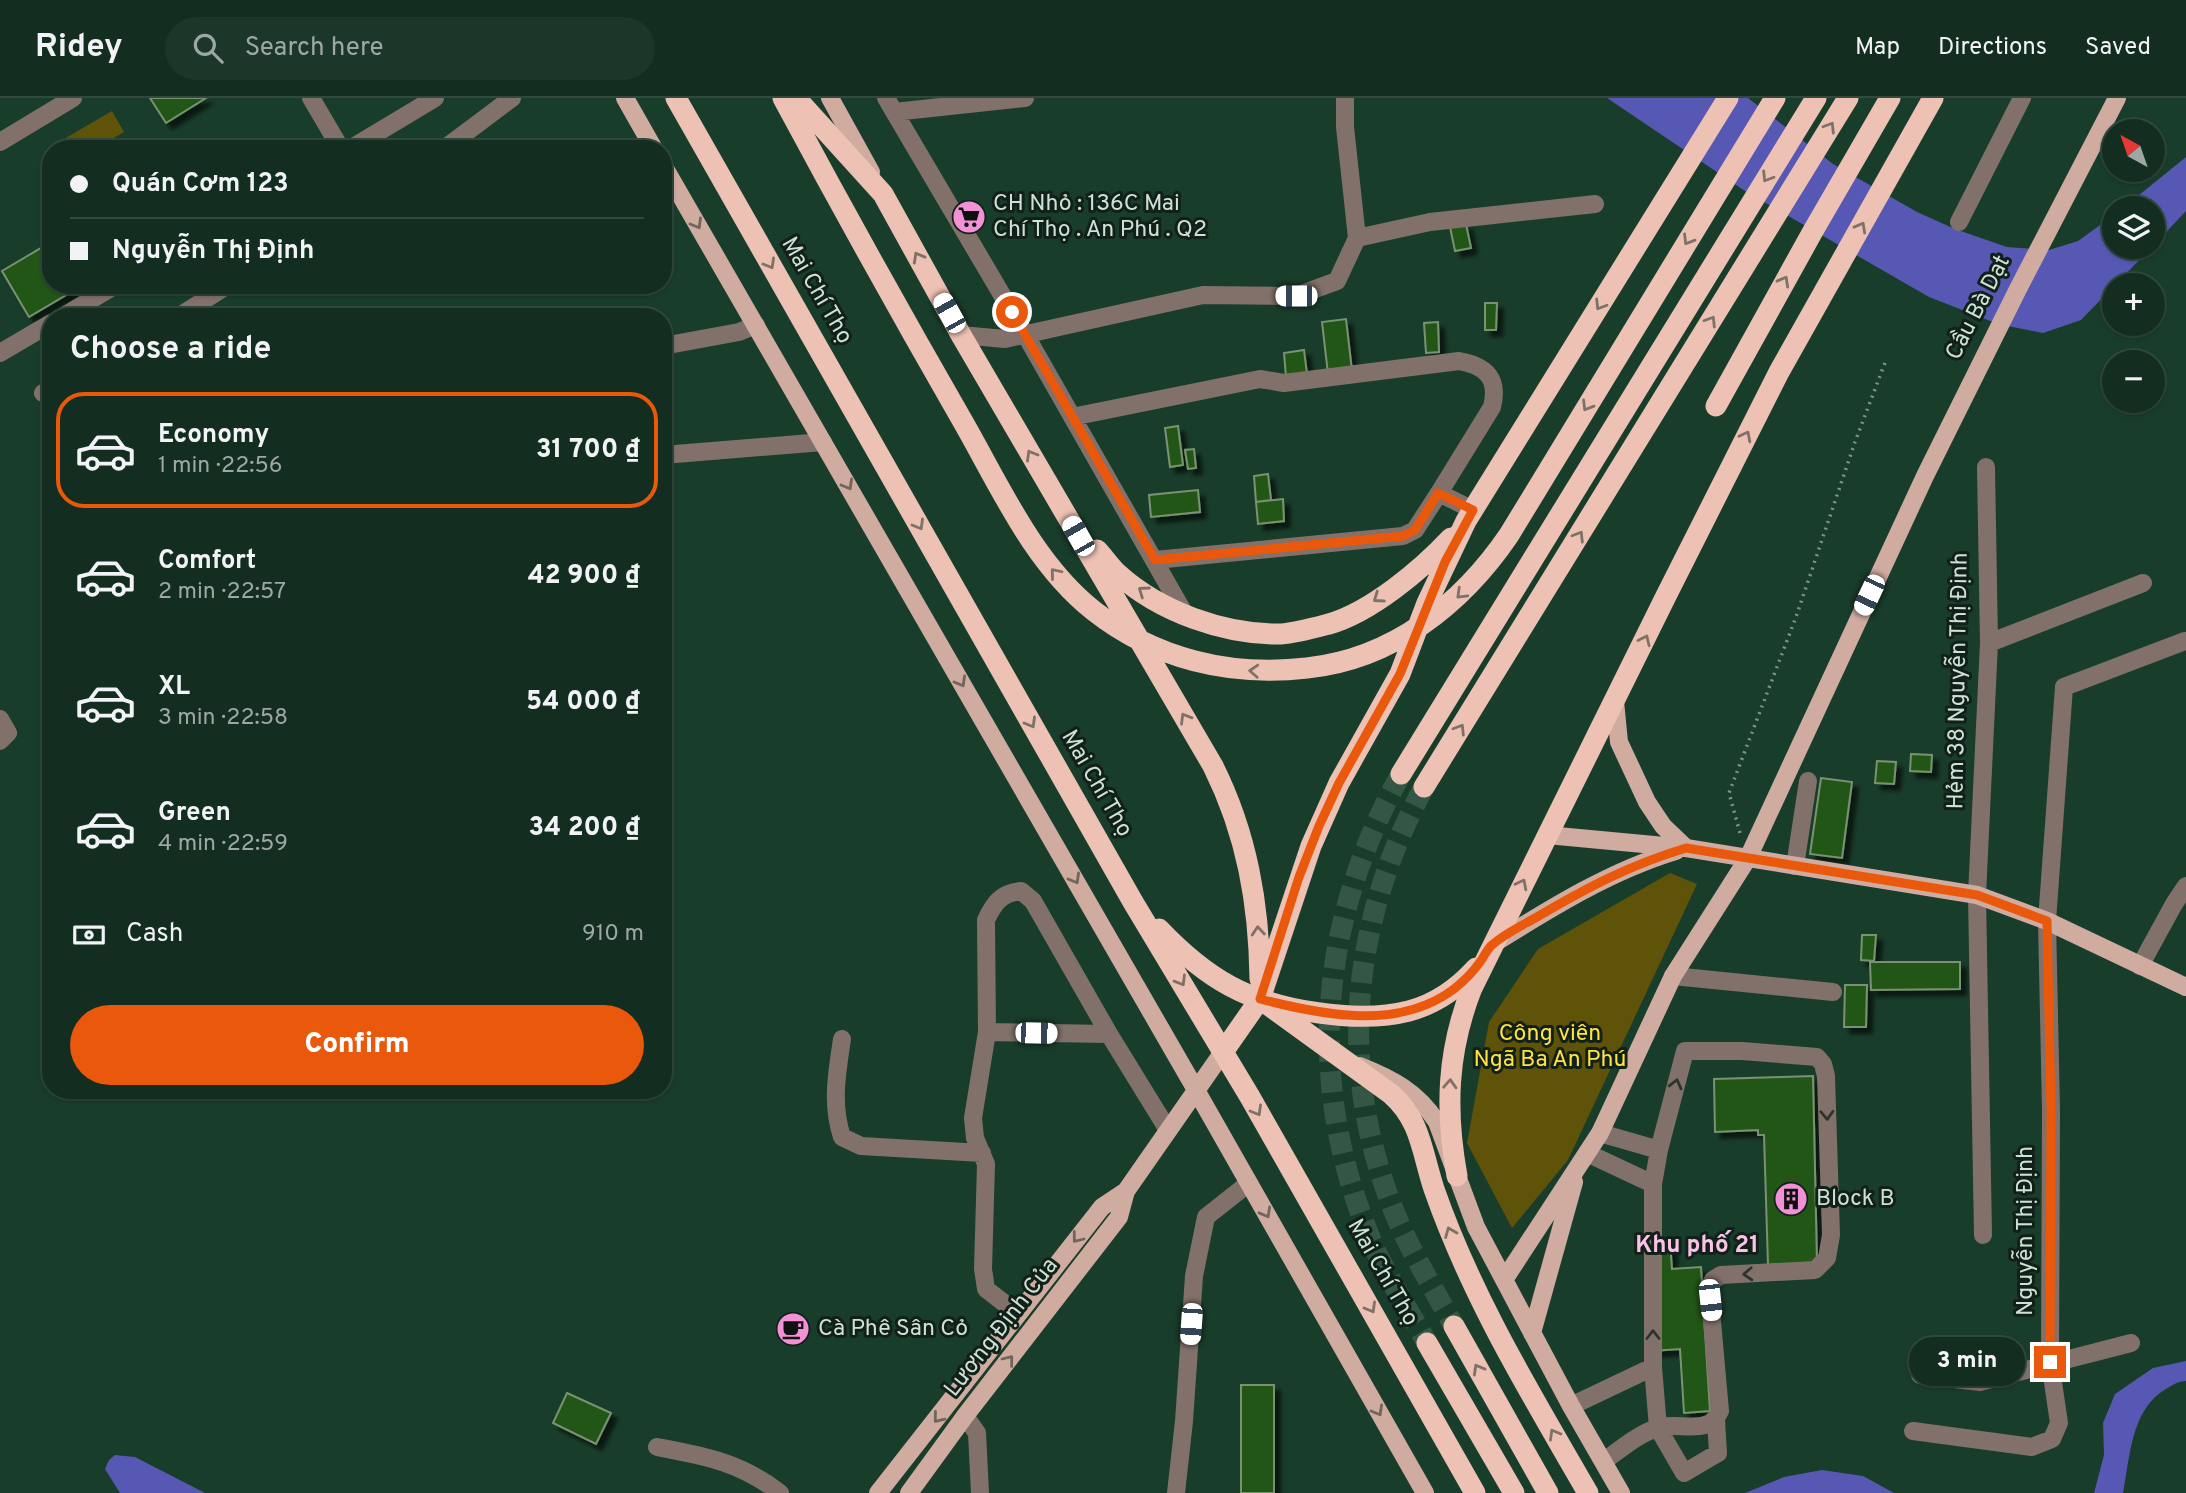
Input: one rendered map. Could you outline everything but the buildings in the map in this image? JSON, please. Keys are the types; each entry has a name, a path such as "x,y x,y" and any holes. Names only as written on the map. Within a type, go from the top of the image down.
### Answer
{"highway":[{"name":"Mai Chí Thọ","path":"676,98 1133,902 1387,1335 1475,1493"},
{"path":"783,98 880,277 1025,531 1055,573 1072,592 1112,625 1158,649 1208,665 1259,671 1313,668 1339,662 1390,643 1437,615 1476,579 1509,535 1775,98"},
{"path":"796,98 883,194 961,335 1213,766 1235,813 1248,857 1259,952 1260,999"},
{"path":"1223,1052 1260,999 1311,846 1339,783 1400,674 1427,603 1469,515 1728,98"},
{"path":"1401,774 1815,98"},
{"path":"1424,788 1848,98"},
{"path":"1716,405 1812,231 1890,98"},
{"path":"1457,1176 1450,1109 1453,1048 1460,1018 1491,945 1779,372 1933,98"},
{"path":"1065,514 1119,575 1164,606 1224,628 1282,634 1331,623 1373,603 1437,553 1469,515"},
{"path":"1133,902 1193,962 1232,988 1260,999 1299,1009 1379,1016 1410,1010 1455,988 1481,961 1491,945"},
{"path":"1260,999 1391,1094 1409,1113 1417,1130 1445,1220 1476,1294 1588,1493"},
{"path":"1454,1326 1548,1493"},
{"path":"1427,1343 1514,1493"}],"main road":[{"path":"625,98 649,140"},
{"path":"830,98 883,194"},
{"name":"Cầu Bà Dạt","path":"1504,1280 1600,1133 1673,976 1748,858 1925,476 2117,98"},
{"path":"672,180 1249,1182 1425,1493"},
{"path":"1615,701 1619,742 1647,802 1664,826 1686,848"},
{"path":"1547,835 1686,848 1977,895 2047,921 2186,987"},
{"path":"1491,945 1586,888 1644,861 1686,848"},
{"name":"Lương Định Của","path":"909,1493 1119,1217 1126,1191 1223,1052"},
{"path":"1344,1059 1396,1081 1429,1109 1443,1133 1476,1227 1571,1406 1621,1493"},
{"path":"1532,1333 1583,1160"},
{"name":"Lương Định Của","path":"878,1493 1101,1207 1126,1191"}],"street":[{"path":"0,142 74,98"},
{"path":"311,98 336,140"},
{"path":"366,140 435,98"},
{"path":"456,140 512,98"},
{"path":"1025,98 890,105 1025,334 1184,613"},
{"path":"961,335 1005,339 1203,295 1296,296 1337,281 1357,238 1345,127 1345,98"},
{"path":"1959,222 2022,98"},
{"path":"1357,238 1430,222 1595,204"},
{"path":"77,308 101,294"},
{"path":"192,308 214,294"},
{"path":"672,344 739,332 756,325"},
{"path":"0,353 42,328"},
{"path":"1072,416 1260,379 1284,383 1460,362 1482,368 1489,375 1495,394 1492,407 1415,530 1403,536 1155,560"},
{"path":"672,454 823,442"},
{"name":"Hẻm 38 Nguyễn Thị Định","path":"1983,1235 1977,895 1989,643 1986,467"},
{"path":"1438,493 1469,515"},
{"path":"1989,643 2143,583"},
{"name":"Nguyễn Thị Định","path":"1913,1431 2032,1447 2046,1443 2055,1434 2059,1423 2050,1362 2051,1110 2047,921 2064,687 2185,641"},
{"path":"0,719 8,733 0,741"},
{"path":"1795,866 1808,781"},
{"path":"2140,966 2186,886"},
{"path":"1018,1314 986,1289 982,1269 986,1164 975,1138 973,1118 987,1032 986,920 993,905 1006,892 1021,891 1033,901 1168,1130"},
{"path":"1673,976 1833,992"},
{"path":"987,1032 1109,1034"},
{"path":"842,1039 834,1097 842,1137 861,1146 982,1153"},
{"path":"1604,1461 1639,1437 1658,1428 1675,1425 1699,1427 1716,1420 1720,1412 1709,1288 1711,1282 1721,1275 1815,1270 1823,1263 1830,1250 1826,1076 1823,1064 1817,1057 1742,1051 1685,1051 1659,1150 1653,1184 1653,1367 1658,1428 1684,1473 1718,1453 1716,1420"},
{"path":"1600,1133 1659,1150"},
{"path":"1583,1160 1653,1184"},
{"path":"1176,1493 1194,1276 1206,1217 1249,1182"},
{"path":"1920,1375 1980,1382 2131,1343"},
{"path":"1571,1406 1653,1367"},
{"path":"965,1416 977,1433 979,1493"},
{"path":"657,1447 719,1459 742,1468 780,1493"}],"path":[{"path":"1748,858 1729,793 1796,617 1855,442 1886,360"}],"green space":[{"path":"112,111 124,132 110,140 64,139"},
{"name":"Công viên Ngã Ba An Phú","path":"1670,873 1697,884 1568,1160 1512,1228 1467,1143 1489,1022 1538,949"}],"shaded area":[{"path":"1607,98 1748,98 1833,164 1917,212 1955,229 2007,247 2049,250 2078,241 2102,224 2102,259 2140,259 2127,273 2102,273 2102,298 2081,320 2043,333 1998,324 1929,297 1745,191"},
{"path":"2186,157 2186,211 2165,233 2165,196 2138,196 2155,182 2165,182 2165,174"},
{"path":"2186,1361 2186,1381 2173,1385 2154,1398 2139,1421 2130,1450 2123,1493 2094,1493 2104,1455 2103,1423 2115,1394 2153,1368"},
{"path":"115,1455 135,1457 205,1493 120,1493 105,1469"},
{"path":"1822,1470 1863,1476 1894,1493 1745,1493 1784,1477"}],"tunnel":[{"path":"1401,774 1373,830 1352,887 1338,945 1330,1003 1330,1062 1336,1121 1350,1181 1377,1253 1427,1343"},
{"path":"1424,787 1400,836 1368,937 1361,989 1359,1041 1363,1093 1373,1145 1389,1198 1411,1247 1454,1326"}],"place":[{"name":"CH Nhỏ : 136C Mai Chí Thọ . An Phú . Q2","path":"969,217"},
{"name":"Block B","path":"1791,1199"},
{"name":"Cà Phê Sân Cỏ","path":"793,1329"}],"district":[{"name":"Khu phố 21","path":"1697,1246"}],"route":[{"path":"1012,312 1155,560 1403,536 1415,530 1438,493 1473,510 1445,562 1388,699 1339,783 1319,826 1299,877 1260,999 1326,1013 1379,1016 1425,1005 1455,988 1481,961 1491,945 1527,923 1586,888 1644,861 1686,848 1977,895 2047,921 2051,1110 2050,1362"}]}
